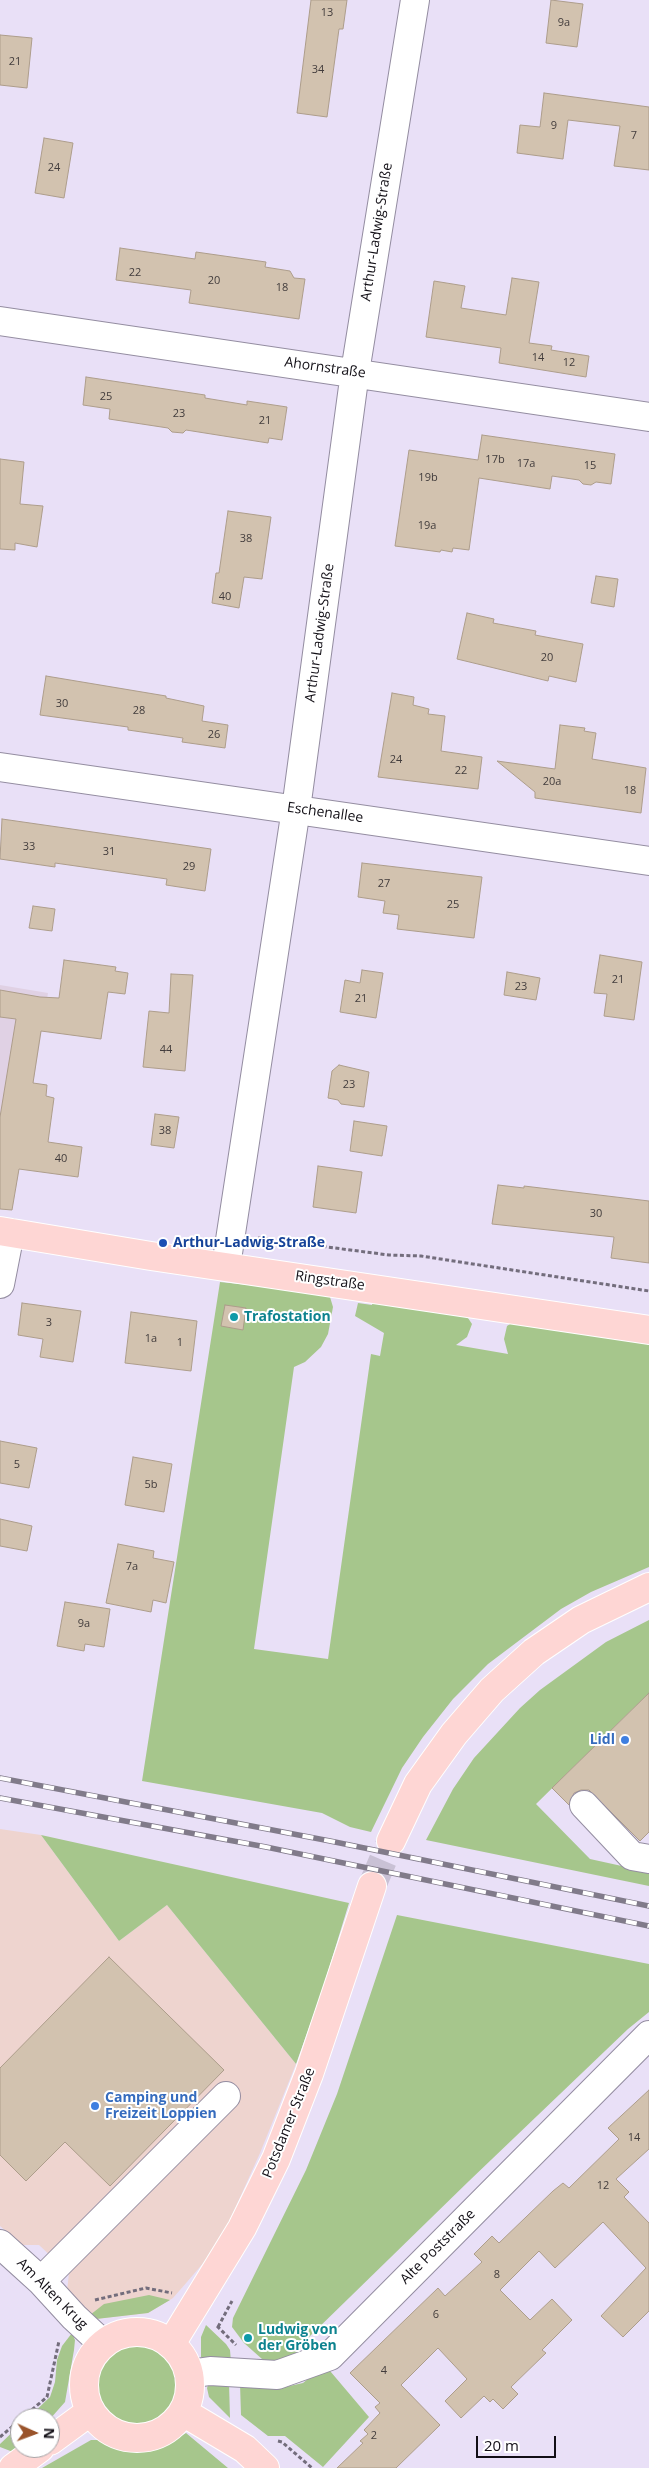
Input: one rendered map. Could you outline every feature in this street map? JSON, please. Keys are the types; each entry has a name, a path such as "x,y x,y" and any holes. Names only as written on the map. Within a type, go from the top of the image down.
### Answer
{"main road":[{"name":"Ringstraße","path":"5,1232 649,1330"},
{"path":"391,1841 418,1784 454,1734 492,1690 534,1652 582,1620 649,1586"},
{"name":"Potsdamer Straße","path":"171,2344 242,2228 276,2159 309,2074 372,1886"},
{"path":"137,2332 155,2335 171,2344 184,2361 189,2374 189,2397 183,2412 165,2430 141,2438 124,2436 108,2430 91,2411 85,2394 85,2375 91,2358 103,2344 119,2335 137,2332"},
{"path":"60,2434 91,2411"},
{"path":"183,2412 245,2449 265,2468"},
{"path":"13,2468 26,2458"}],"street":[{"name":"Arthur-Ladwig-Straße","path":"226,1266 296,809 355,372 414,0"},
{"name":"Ahornstraße","path":"0,321 649,416"},
{"name":"Eschenallee","path":"0,767 649,861"},
{"name":"Ringstraße","path":"0,1284 5,1232"},
{"path":"584,1804 632,1856 649,1859"},
{"name":"Alte Poststraße","path":"189,2374 210,2371 277,2375 330,2356 649,2035"},
{"path":"41,2281 226,2096"},
{"name":"Am Alten Krug","path":"0,2244 41,2281 74,2317 103,2344"}],"path":[{"path":"231,1235 389,1256 421,1256 649,1291"},
{"path":"33,2408 47,2396 60,2338 74,2317 98,2298 146,2288 168,2291 218,2327"},
{"path":"0,2437 10,2428"}],"shaded area":[{"path":"0,985 48,993 16,1188 0,1185"},
{"path":"0,1829 41,1835 119,1941 167,1905 296,2064 260,2153 229,2222 205,2261 173,2298 148,2313 96,2319 67,2291 69,2273 39,2245 22,2245 0,2226"}],"green space":[{"path":"220,1282 325,1293 330,1297 333,1307 328,1334 321,1347 305,1362 294,1367 254,1649 328,1659 371,1354 380,1356 384,1333 355,1316 358,1303 372,1305 373,1301 466,1315 472,1324 467,1337 456,1345 508,1354 504,1339 507,1326 513,1322 649,1340 649,1567 591,1592 561,1609 488,1664 453,1699 423,1737 402,1768 371,1832 350,1827 322,1813 142,1781"},
{"path":"649,1620 649,1693 536,1804 590,1859 649,1872 649,1886 426,1840 453,1789 474,1758 520,1708 540,1690 606,1642"},
{"path":"41,1835 349,1903 322,1991 296,2064 167,1905 119,1941"},
{"path":"397,1915 649,1964 649,2012 628,2029 469,2181 310,2336 290,2361 271,2367 244,2343 232,2327 233,2318 306,2170 337,2094"},
{"path":"149,2295 170,2300 148,2313 96,2319 90,2315 104,2304"},
{"path":"206,2325 226,2344 230,2350 231,2362 207,2361 201,2357 201,2337"},
{"path":"72,2333 75,2340 74,2350 65,2402 60,2408 38,2408 50,2397 55,2382 57,2360 62,2346"},
{"path":"137,2344 152,2347 165,2356 174,2369 177,2384 174,2399 165,2412 152,2421 137,2424 122,2421 109,2412 100,2399 97,2384 100,2369 109,2356 122,2347"},
{"path":"325,2365 369,2417 323,2467 285,2436 268,2436 241,2415 240,2383 285,2387 303,2383"},
{"path":"229,2382 230,2418 209,2397 207,2388 209,2383"},
{"path":"186,2433 228,2468 42,2468 91,2440 99,2440 118,2447 140,2450 168,2444"},
{"path":"10,2434 10,2451 0,2447 0,2444"}],"building":[{"path":"311,0 347,0 343,29 339,29 327,117 297,113"},
{"path":"551,0 583,4 577,47 546,43"},
{"path":"0,35 32,38 27,88 0,85"},
{"path":"544,93 649,107 649,170 614,166 620,126 568,120 563,159 517,153 520,125 540,127"},
{"path":"44,138 73,143 64,198 35,193"},
{"path":"120,248 195,259 196,252 266,262 265,267 290,271 294,278 305,279 299,319 189,303 191,290 116,280"},
{"path":"512,278 539,282 529,343 552,346 551,350 589,356 586,377 499,363 501,348 426,337 434,281 465,286 461,308 506,315"},
{"path":"86,377 205,395 205,398 247,405 247,401 287,407 282,440 269,438 268,443 186,430 183,433 172,432 168,428 109,419 110,409 83,405"},
{"path":"482,435 615,454 611,484 596,482 591,485 583,484 579,480 552,476 550,489 479,478 469,550 453,548 452,552 441,550 440,552 395,546 409,450 478,460"},
{"path":"0,459 24,462 20,504 43,506 37,547 15,543 15,550 0,549"},
{"path":"228,511 271,517 262,579 244,577 239,608 212,603 216,573 219,573"},
{"path":"596,576 618,579 614,607 591,603"},
{"path":"467,613 494,619 493,623 536,631 535,635 583,644 576,682 549,676 548,681 457,659"},
{"path":"46,676 166,696 166,698 204,706 202,721 228,725 225,748 182,742 183,738 128,730 128,727 40,715"},
{"path":"392,693 414,697 413,705 429,709 428,714 445,716 441,751 482,757 478,789 378,777"},
{"path":"560,725 585,728 584,731 596,733 592,759 646,768 641,813 535,798 535,792 497,761 555,769"},
{"path":"2,819 211,849 205,891 166,885 167,879 55,863 55,867 0,859"},
{"path":"362,863 482,877 474,938 397,929 399,915 383,913 385,901 358,897"},
{"path":"33,906 55,909 52,931 29,928"},
{"path":"600,955 642,962 634,1020 604,1016 607,994 594,993"},
{"path":"64,960 116,967 115,971 128,973 125,994 108,992 101,1039 41,1031 33,1083 47,1085 46,1096 54,1098 48,1142 82,1147 78,1177 19,1169 12,1210 0,1209 0,1117 16,1019 0,1017 0,990 40,997 59,998"},
{"path":"362,970 383,973 376,1018 340,1012 345,980 360,983"},
{"path":"507,972 540,978 536,1000 504,995"},
{"path":"171,974 193,975 185,1071 143,1067 149,1011 169,1013"},
{"path":"339,1065 369,1072 364,1107 341,1104 338,1100 328,1098 332,1071"},
{"path":"155,1114 179,1117 174,1148 151,1145"},
{"path":"354,1121 387,1126 382,1156 350,1151"},
{"path":"318,1166 362,1172 356,1213 313,1207"},
{"path":"498,1185 524,1188 524,1186 649,1201 649,1263 611,1258 614,1237 492,1224"},
{"path":"22,1303 81,1311 73,1362 40,1357 43,1339 18,1335"},
{"name":"Trafostation","path":"225,1305 246,1308 243,1330 221,1326"},
{"path":"131,1312 197,1321 191,1371 125,1363"},
{"path":"0,1441 37,1448 29,1488 0,1483"},
{"path":"133,1457 172,1464 164,1512 125,1505"},
{"path":"0,1519 32,1526 27,1551 0,1546"},
{"path":"118,1544 154,1551 153,1558 174,1562 166,1603 153,1600 151,1612 106,1603"},
{"path":"65,1602 110,1609 104,1647 85,1644 84,1651 57,1646"},
{"name":"Lidl","path":"649,1693 649,1832 640,1841 589,1790 581,1790 574,1793 569,1805 552,1788"},
{"name":"Camping und Freizeit Loppien","path":"109,1957 224,2070 110,2186 65,2142 26,2181 0,2155 0,2068"},
{"path":"649,2090 649,2149 616,2179 629,2192 624,2197 649,2223 649,2311 623,2337 601,2316 646,2268 603,2222 555,2268 539,2251 500,2290 530,2320 552,2299 572,2320 542,2350 546,2353 511,2387 518,2394 503,2409 493,2399 490,2402 484,2396 461,2418 445,2401 467,2379 438,2348 401,2385 440,2425 396,2468 337,2468 363,2443 360,2441 368,2434 364,2430 380,2413 375,2407 380,2403 350,2373 438,2288 445,2296 482,2262 474,2254 492,2236 499,2243 563,2183 569,2188 619,2139 608,2128"}],"tunnel":[{"path":"372,1886 391,1841"}],"railway":[{"path":"0,1778 330,1841 649,1906"},
{"path":"0,1798 266,1847 649,1926"}],"place":[{"name":"Arthur-Ladwig-Straße","path":"163,1243"},
{"name":"Trafostation","path":"234,1317"},
{"name":"Lidl","path":"625,1740"},
{"name":"Camping und Freizeit Loppien","path":"95,2106"},
{"name":"Ludwig von der Gröben","path":"248,2338"}]}
